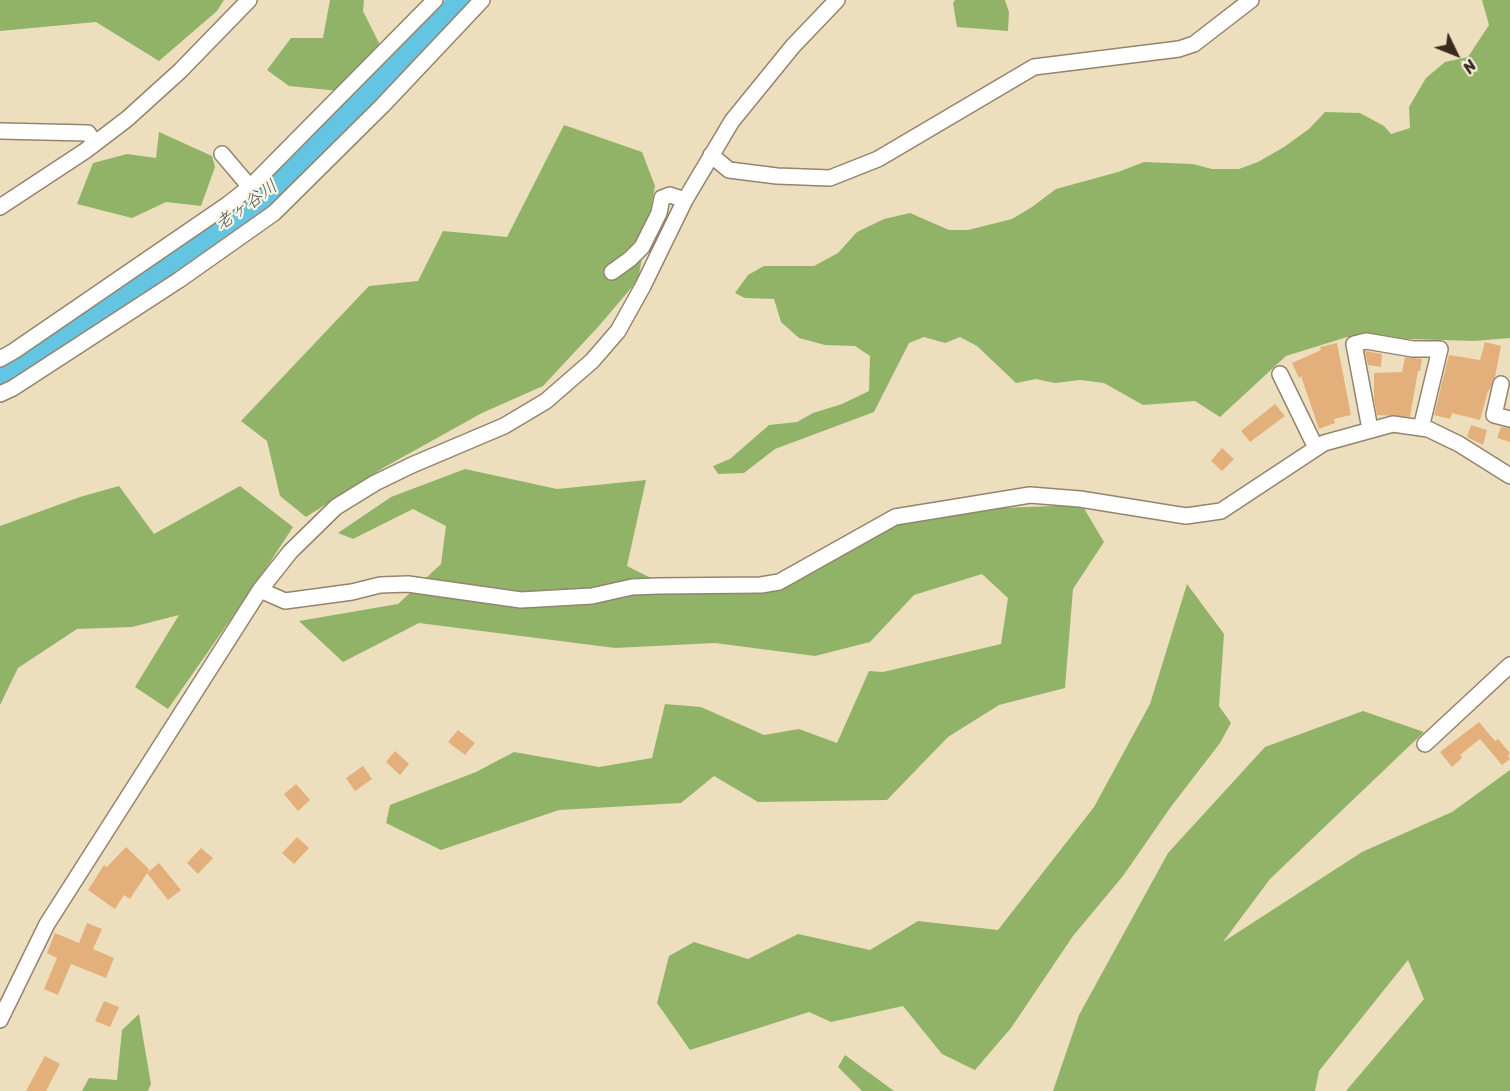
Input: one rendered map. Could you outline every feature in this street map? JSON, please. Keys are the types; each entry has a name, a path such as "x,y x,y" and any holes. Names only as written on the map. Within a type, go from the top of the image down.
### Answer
{"street":[{"path":"0,207 127,119 180,71 249,0"},
{"path":"0,359 250,188 435,0"},
{"path":"0,394 14,388 179,280 274,213 383,105 482,0"},
{"path":"0,1020 47,924 260,590 290,552 336,507 402,469 504,426 546,401 592,362 618,331 685,200 732,121 793,46 837,0"},
{"path":"711,154 729,170 777,176 830,178 878,159 1034,67 1179,50 1194,44 1251,0"},
{"path":"0,131 88,133 95,143"},
{"path":"222,154 250,188"},
{"path":"612,272 642,247 659,213 662,198 670,195 685,200"},
{"path":"1370,429 1354,344 1366,341 1413,349 1440,349 1421,428"},
{"path":"1280,374 1316,448"},
{"path":"1501,384 1494,415 1510,419"},
{"path":"260,590 285,601 352,592 380,585 408,584 521,600 592,596 632,587 761,585 779,582 896,518 1030,495 1080,499 1186,516 1221,511 1324,443 1393,424 1428,429 1459,444 1510,476"},
{"path":"1425,744 1510,665"}],"green space":[{"path":"0,0 224,0 217,11 159,61 96,22 0,31"},
{"path":"330,0 364,0 363,11 381,47 339,91 289,86 267,70 291,38 323,38"},
{"path":"955,0 1005,0 1009,12 1008,31 957,27 953,3"},
{"path":"1482,0 1510,0 1510,338 1474,341 1347,337 1286,356 1220,417 1195,401 1143,405 1104,383 1080,380 1055,383 1036,379 1016,383 977,346 960,337 945,343 924,337 909,343 874,412 775,449 744,473 718,474 713,466 730,459 769,425 797,422 813,413 842,404 869,391 870,356 855,346 825,345 799,338 781,322 774,299 745,298 735,293 748,275 764,266 814,266 838,253 857,232 884,219 910,213 949,230 968,230 1012,219 1056,189 1118,172 1144,162 1193,164 1212,169 1239,169 1258,162 1284,147 1309,129 1325,112 1360,113 1384,126 1391,134 1410,128 1409,107 1426,78 1445,62 1468,57 1489,25"},
{"path":"564,125 642,152 655,186 638,280 543,386 482,413 383,468 306,517 280,496 267,441 241,421 369,286 418,281 443,231 507,237"},
{"path":"159,132 212,156 215,167 201,206 166,202 132,218 77,204 93,163 127,154 156,158"},
{"path":"465,469 557,489 646,480 627,566 663,584 777,589 896,521 998,508 1082,505 1104,542 1073,589 1065,688 999,705 948,737 887,800 758,802 714,776 681,803 559,810 441,850 386,823 390,805 476,772 514,752 599,767 652,758 665,704 701,707 764,735 799,729 837,743 869,671 883,672 1001,644 1008,598 982,574 914,595 870,642 815,656 715,643 615,648 419,623 343,662 299,621 398,604 441,564 446,526 413,509 353,539 338,533 391,497"},
{"path":"119,486 154,534 240,486 293,527 168,709 135,687 179,615 132,627 77,629 18,668 0,705 0,526 80,497"},
{"path":"1187,584 1224,634 1219,706 1231,723 1220,743 1170,808 1123,876 1073,936 1011,1028 975,1070 942,1054 903,1006 831,1022 809,1012 690,1050 657,1003 669,956 694,942 748,959 798,934 870,950 918,921 998,930 1094,807 1150,704"},
{"path":"1363,711 1424,732 1270,879 1223,942 1362,852 1452,812 1510,770 1510,1091 1346,1091 1424,999 1408,960 1319,1071 1315,1091 1053,1091 1079,1015 1168,853 1265,747"},
{"path":"139,1014 151,1084 148,1091 82,1091 89,1078 117,1080 122,1030"},
{"path":"845,1055 894,1091 862,1091 838,1067"}],"building":[{"path":"1485,342 1501,346 1495,377 1488,391 1480,420 1452,413 1450,419 1434,415 1449,355 1480,360"},
{"path":"1337,343 1351,415 1334,419 1335,423 1319,429 1301,376 1299,378 1292,363 1321,350 1320,347"},
{"path":"1365,351 1382,354 1381,367 1368,365"},
{"path":"1405,357 1422,359 1410,417 1377,415 1374,399 1374,373 1402,372"},
{"path":"1275,404 1285,416 1250,442 1241,431"},
{"path":"1471,425 1487,430 1483,445 1467,437"},
{"path":"1501,427 1510,428 1510,442 1497,438"},
{"path":"1222,448 1234,459 1222,471 1211,461"},
{"path":"1479,722 1495,741 1498,739 1510,753 1508,756 1510,759 1502,765 1480,739 1460,755 1462,758 1452,767 1440,752"},
{"path":"458,730 475,743 465,755 448,742"},
{"path":"395,751 409,764 400,775 386,762"},
{"path":"363,766 372,779 355,791 346,778"},
{"path":"296,784 310,800 298,811 284,794"},
{"path":"297,837 309,848 294,864 282,853"},
{"path":"126,847 149,869 148,872 159,863 181,890 168,900 147,873 130,899 124,895 115,909 88,890 104,865 107,867"},
{"path":"201,848 213,858 198,874 187,863"},
{"path":"87,923 102,929 93,949 114,958 106,978 71,964 58,995 44,989 57,958 47,953 55,933 79,943"},
{"path":"104,1001 119,1007 110,1027 95,1021"},
{"path":"45,1056 60,1064 46,1091 26,1091"}],"waterway":[{"name":"老ヶ谷川","path":"0,375 167,266 294,172 462,0"}]}
